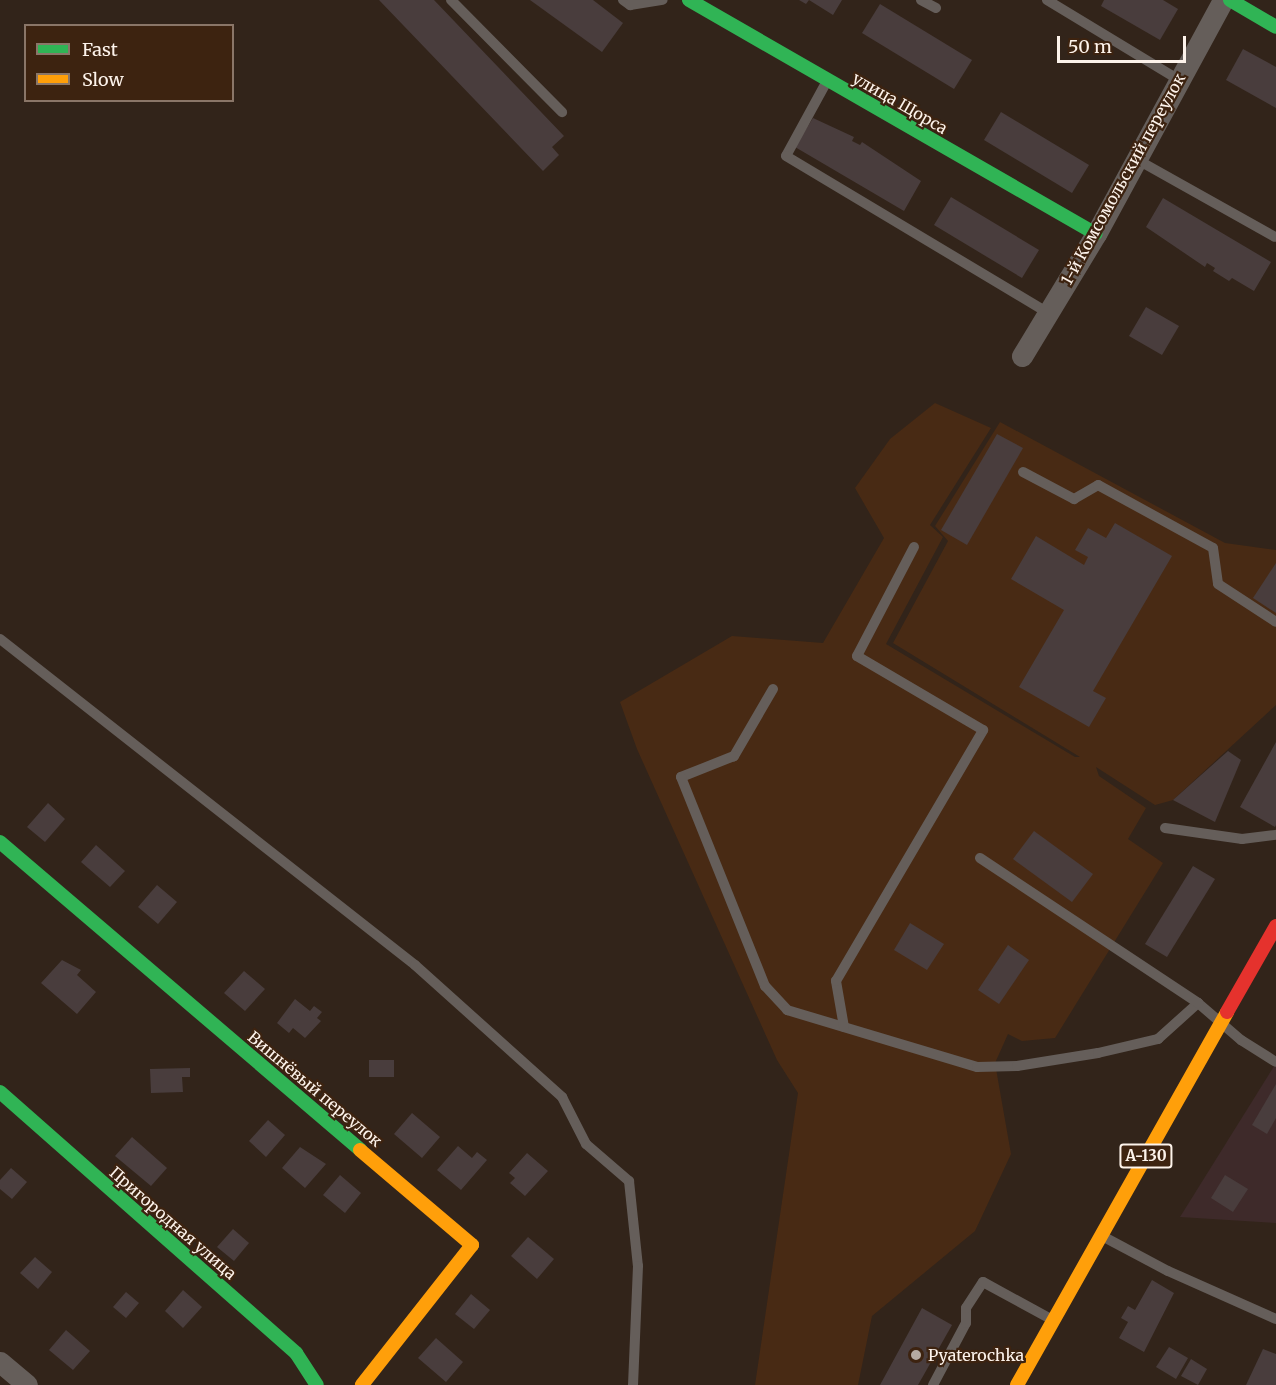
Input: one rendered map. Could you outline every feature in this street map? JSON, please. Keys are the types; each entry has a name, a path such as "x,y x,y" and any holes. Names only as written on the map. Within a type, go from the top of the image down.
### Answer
{"street":[{"name":"улица Щорса","path":"689,0 1096,234"},
{"name":"1-й Комсомольский переулок","path":"1022,356 1096,234 1223,0"},
{"path":"1230,0 1276,27"},
{"name":"Вишнёвый переулок","path":"0,842 472,1245 362,1385"},
{"name":"А-130","path":"1017,1385 1276,926"},
{"name":"Пригородная улица","path":"0,1092 296,1353 317,1385"},
{"path":"0,1362 27,1385"}],"lane":[{"path":"452,0 562,112"},
{"path":"622,0 630,5 663,0"},
{"path":"921,0 936,8"},
{"path":"1047,0 1179,80"},
{"path":"827,80 786,156 1047,312"},
{"path":"1136,159 1275,237"},
{"path":"1023,472 1074,499 1098,485 1213,548 1218,584 1276,622"},
{"path":"844,1027 836,981 983,730 857,656 914,547"},
{"path":"0,639 416,965 562,1097 586,1144 629,1181 638,1266 633,1385"},
{"path":"773,689 734,756 681,777 765,986 787,1010 977,1067 1017,1066 1158,1039 1198,1003"},
{"path":"1165,828 1242,839 1276,835"},
{"path":"980,858 1198,1003 1221,1023 1276,1062"},
{"path":"1101,1236 1168,1271 1276,1318"},
{"path":"933,1385 966,1323 966,1308 983,1282 1054,1320"}],"shaded area":[{"path":"935,403 991,428 930,525 943,537 886,644 1075,757 1080,757 893,643 948,541 935,526 1000,422 1225,543 1276,550 1276,705 1173,800 1155,805 1096,767 1099,776 1146,808 1128,839 1163,863 1055,1038 1022,1041 1008,1034 995,1063 1011,1154 975,1231 872,1316 858,1385 755,1385 798,1093 777,1060 637,749 620,702 732,636 823,643 884,538 855,488 890,439"},
{"path":"1276,1063 1276,1223 1180,1217"}],"building":[{"path":"379,0 434,0 564,136 552,147 559,155 543,171"},
{"path":"530,0 593,0 623,23 602,52"},
{"path":"809,0 842,0 833,15"},
{"path":"1104,0 1163,0 1178,9 1160,40 1101,6"},
{"path":"880,4 972,60 954,89 862,33"},
{"path":"1243,49 1276,67 1276,108 1226,80"},
{"path":"1001,112 1089,165 1072,193 984,140"},
{"path":"813,118 854,137 852,141 860,145 862,142 921,181 904,211 795,147"},
{"path":"951,197 1039,250 1022,278 934,225"},
{"path":"1163,198 1271,262 1254,291 1232,278 1229,281 1213,271 1215,268 1207,263 1205,267 1146,227"},
{"path":"1146,307 1179,326 1162,355 1129,336"},
{"path":"997,434 1023,448 967,545 941,530"},
{"path":"1115,523 1172,556 1093,691 1106,698 1089,727 1019,687 1064,610 1011,579 1036,536 1084,565 1088,557 1075,550 1088,528 1106,538"},
{"path":"1276,563 1276,613 1253,598"},
{"path":"1276,742 1276,825 1275,827 1240,807"},
{"path":"1228,751 1241,760 1215,822 1173,800"},
{"path":"48,803 65,819 45,842 27,827"},
{"path":"1034,831 1093,874 1072,902 1013,859"},
{"path":"96,845 125,871 110,887 81,862"},
{"path":"1193,866 1215,879 1167,957 1145,944"},
{"path":"157,885 177,902 158,924 138,907"},
{"path":"910,923 944,944 927,970 894,950"},
{"path":"1008,945 1029,960 999,1004 978,990"},
{"path":"62,960 81,970 77,975 96,992 77,1014 41,983"},
{"path":"244,971 265,989 245,1011 224,993"},
{"path":"295,999 310,1011 314,1006 322,1012 317,1018 321,1021 305,1038 293,1028 289,1033 277,1023"},
{"path":"369,1060 394,1060 394,1077 369,1077"},
{"path":"190,1068 190,1077 182,1077 183,1092 151,1093 150,1069"},
{"path":"1276,1084 1276,1118 1267,1134 1252,1125"},
{"path":"412,1113 440,1137 422,1158 394,1134"},
{"path":"268,1120 285,1135 266,1157 249,1141"},
{"path":"132,1137 167,1168 151,1186 115,1156"},
{"path":"458,1146 472,1158 477,1152 487,1160 461,1190 437,1170"},
{"path":"300,1147 326,1164 305,1188 282,1168"},
{"path":"527,1153 548,1171 525,1196 510,1183 515,1178 509,1173"},
{"path":"11,1168 27,1182 12,1199 0,1189 0,1180"},
{"path":"340,1175 361,1193 345,1213 323,1195"},
{"path":"1225,1175 1248,1189 1233,1212 1211,1198"},
{"path":"233,1229 249,1243 234,1261 217,1247"},
{"path":"528,1237 554,1259 537,1279 511,1256"},
{"path":"35,1257 52,1272 38,1289 20,1273"},
{"path":"1152,1280 1174,1293 1144,1352 1119,1338 1128,1322 1121,1318 1128,1306 1135,1310"},
{"path":"183,1290 202,1307 183,1328 165,1311"},
{"path":"126,1292 139,1303 126,1318 113,1307"},
{"path":"471,1294 490,1310 474,1329 455,1314"},
{"name":"Pyaterochka","path":"922,1308 952,1325 918,1385 880,1385"},
{"path":"66,1330 90,1351 73,1370 49,1350"},
{"path":"436,1338 463,1362 446,1382 418,1358"},
{"path":"1169,1347 1188,1358 1176,1379 1156,1367"},
{"path":"1263,1349 1276,1354 1276,1385 1246,1385"},
{"path":"1191,1359 1207,1369 1198,1385 1181,1376"}],"traffic: fast":[{"path":"689,0 1096,234"},
{"path":"1230,0 1276,27"},
{"path":"0,842 360,1150"},
{"path":"0,1092 296,1353 317,1385"}],"traffic: slow":[{"path":"1017,1385 1227,1012"},
{"path":"360,1150 472,1245 362,1385"}],"traffic: jam":[{"path":"1227,1012 1276,926"}],"place":[{"name":"Pyaterochka","path":"916,1355"}]}
